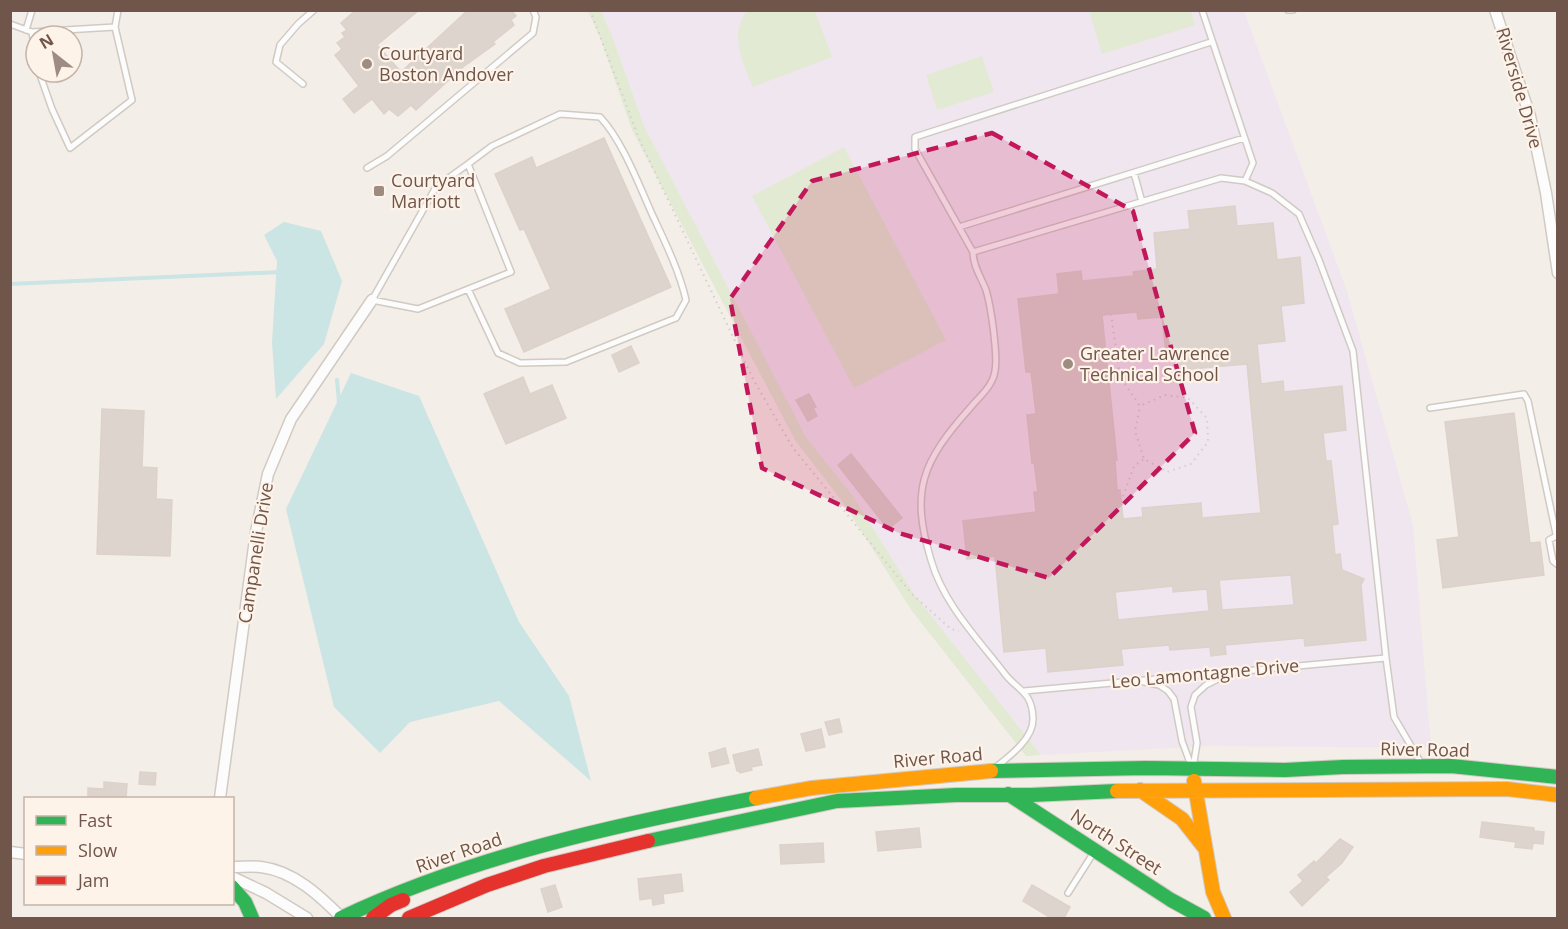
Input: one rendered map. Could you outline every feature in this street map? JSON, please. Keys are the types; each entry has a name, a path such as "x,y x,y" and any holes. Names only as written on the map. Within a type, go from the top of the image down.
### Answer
{"main road":[{"name":"River Road","path":"342,918 392,894 526,849 597,831 812,788 991,771 1146,768 1193,770 1451,766 1557,777"},
{"path":"1193,770 1213,892 1224,918"},
{"name":"River Road","path":"409,918 488,885 544,866 837,801 1140,790 1507,789 1557,795"},
{"path":"1140,790 1182,819 1206,851"},
{"name":"North Street","path":"1008,794 1171,900 1204,918"},
{"path":"373,918 391,905 443,884 458,871"},
{"path":"234,889 245,902 252,918"}],"street":[{"name":"Riverside Drive","path":"1495,10 1530,116 1546,193 1557,273"},
{"name":"Campanelli Drive","path":"220,797 256,532 268,474 291,419 372,300"},
{"path":"234,867 260,867 280,871 298,880 317,894 342,918"},
{"path":"234,879 266,893 307,918"}],"lane":[{"path":"43,84 70,148 132,100 115,27 118,10"},
{"path":"303,84 276,62 280,45 314,10"},
{"path":"367,168 387,156 533,33 536,17 533,10"},
{"path":"1202,10 1253,163 1245,181"},
{"path":"1287,10 1293,10"},
{"path":"84,28 115,27"},
{"path":"991,771 1010,758 1032,726 1033,718 1029,701 1024,691 1008,678 940,588 929,553 920,503 929,463 951,429 991,383 995,370 992,312 986,290 973,261 973,252 915,149 915,137 1211,42"},
{"path":"468,164 511,272 468,289 418,309 372,300 436,187 492,146 560,114 600,117 609,127 637,180 681,279 686,300 676,318 566,362 520,363 498,353 468,289"},
{"path":"959,227 1244,138"},
{"path":"1134,173 1142,202"},
{"path":"973,252 1221,178 1245,181 1272,193 1299,214 1353,351 1394,717 1424,767"},
{"path":"1430,408 1524,394 1528,401 1557,535 1550,540 1553,561 1557,565"},
{"name":"Leo Lamontagne Drive","path":"1024,691 1386,658"},
{"path":"1193,770 1197,743 1191,707 1195,695 1206,685 1235,670"},
{"path":"1140,680 1159,685 1174,699 1182,741 1193,770"},
{"path":"1068,893 1095,851"}],"path":[{"path":"590,10 640,141 753,379 780,427 793,448 912,594 951,629 974,634"},
{"path":"1111,314 1120,377 1140,406 1134,431 1144,459 1167,472 1191,464 1208,442 1207,418 1188,398 1166,395 1140,406"},
{"path":"1121,502 1134,466 1144,459"}],"highlighted area":[{"path":"992,133 1133,211 1195,433 1049,578 899,533 762,468 730,299 812,181"}],"shaded area":[{"name":"Greater Lawrence Technical School","path":"601,11 1244,11 1347,291 1413,525 1431,748 1210,746 1041,755 914,594 853,496 806,437 644,126"}],"green space":[{"path":"748,10 815,11 832,57 753,87 745,69 738,38 742,19"},
{"path":"588,11 601,11 644,126 806,437 853,496 914,594 1041,755 1026,756 912,611 844,504 795,440 632,130 601,40"},
{"path":"1089,11 1191,11 1195,25 1102,54"},
{"path":"982,56 994,92 937,110 926,75"},
{"path":"844,147 946,340 854,388 752,196"}],"water":[{"path":"284,222 321,231 342,281 324,344 276,399 272,342 277,261 264,235"},
{"path":"351,373 419,396 519,622 569,696 591,781 499,701 410,722 380,753 334,707 286,509"}],"building":[{"name":"Courtyard Boston Andover","path":"356,10 419,10 377,45 401,72 468,10 511,10 516,16 511,20 514,25 493,42 495,44 463,67 416,110 411,105 398,116 389,109 384,114 372,99 354,113 343,99 359,86 335,55 342,49 337,43 345,37 342,33 347,30 341,23"},
{"path":"604,138 671,287 524,352 505,309 551,289 524,229 520,230 495,174 532,157 536,168"},
{"path":"1235,206 1237,226 1273,223 1277,260 1300,257 1304,303 1281,306 1285,341 1257,344 1261,384 1283,381 1284,392 1342,386 1346,430 1323,433 1326,461 1331,461 1338,524 1332,525 1335,555 1340,554 1342,570 1364,579 1361,585 1366,640 1305,646 1304,638 1225,645 1226,654 1211,656 1210,647 1170,650 1169,645 1121,649 1123,665 1048,672 1046,648 1004,652 995,556 967,559 963,521 1036,512 1034,492 1038,492 1034,462 1032,463 1027,415 1036,414 1031,372 1026,372 1018,299 1059,294 1057,274 1081,271 1082,281 1134,276 1133,272 1157,269 1154,233 1190,229 1188,211","holes":["1137,312 1138,319 1162,317 1166,353 1178,352 1179,370 1247,364 1261,513 1202,518 1201,503 1142,508 1143,517 1123,519 1120,490 1117,490 1115,460 1117,460 1102,315","1291,575 1294,605 1222,610 1219,580","1173,586 1173,592 1207,589 1209,611 1118,620 1115,592"]},
{"path":"631,346 639,363 619,372 612,355"},
{"path":"523,377 530,394 552,385 566,418 506,444 484,394"},
{"path":"809,394 816,407 813,408 817,416 808,421 796,400"},
{"path":"102,409 144,411 142,467 157,468 156,499 172,500 170,556 97,554"},
{"path":"1514,413 1530,543 1540,542 1544,575 1443,588 1437,540 1459,537 1445,422"},
{"path":"851,454 902,518 888,529 838,465"},
{"path":"839,719 842,732 829,735 825,722"},
{"path":"821,729 825,747 806,751 801,734"},
{"path":"725,748 729,763 712,767 709,753"},
{"path":"758,749 762,765 751,767 752,770 740,773 737,771 733,755"},
{"path":"140,772 156,773 155,785 139,784"},
{"path":"104,782 127,784 126,797 88,797 88,788 104,789"},
{"path":"1482,822 1534,828 1534,831 1544,832 1543,844 1533,843 1532,849 1515,847 1516,842 1480,837"},
{"path":"919,828 921,847 878,851 876,832"},
{"path":"1340,839 1353,847 1342,863 1326,877 1329,880 1302,906 1290,892 1303,881 1298,875 1314,861 1316,863"},
{"path":"823,843 824,862 781,864 780,845"},
{"path":"681,874 683,891 663,894 664,903 653,905 652,898 640,900 638,879"},
{"path":"555,885 562,907 548,912 541,889"},
{"path":"1032,885 1070,907 1064,918 1051,918 1023,901"}],"waterway":[{"path":"10,284 281,272"},
{"path":"337,380 339,402"}],"traffic: fast":[{"path":"991,771 1146,768 1285,770 1451,766 1558,777"},
{"path":"648,841 837,801 1117,791"},
{"path":"1008,794 1171,900 1204,918"},
{"path":"341,918 391,896 492,860 597,831 756,798"},
{"path":"234,889 245,902 252,918"}],"traffic: slow":[{"path":"756,798 812,788 991,771"},
{"path":"1194,781 1213,892 1224,918"},
{"path":"1117,791 1507,789 1558,795"},
{"path":"1140,790 1182,819 1204,847"}],"traffic: jam":[{"path":"409,918 487,885 544,866 648,841"},
{"path":"373,918 391,905 403,900"}],"place":[{"name":"Courtyard Boston Andover","path":"367,64"},
{"name":"Courtyard Marriott","path":"379,191"},
{"name":"Greater Lawrence Technical School","path":"1068,364"}]}
